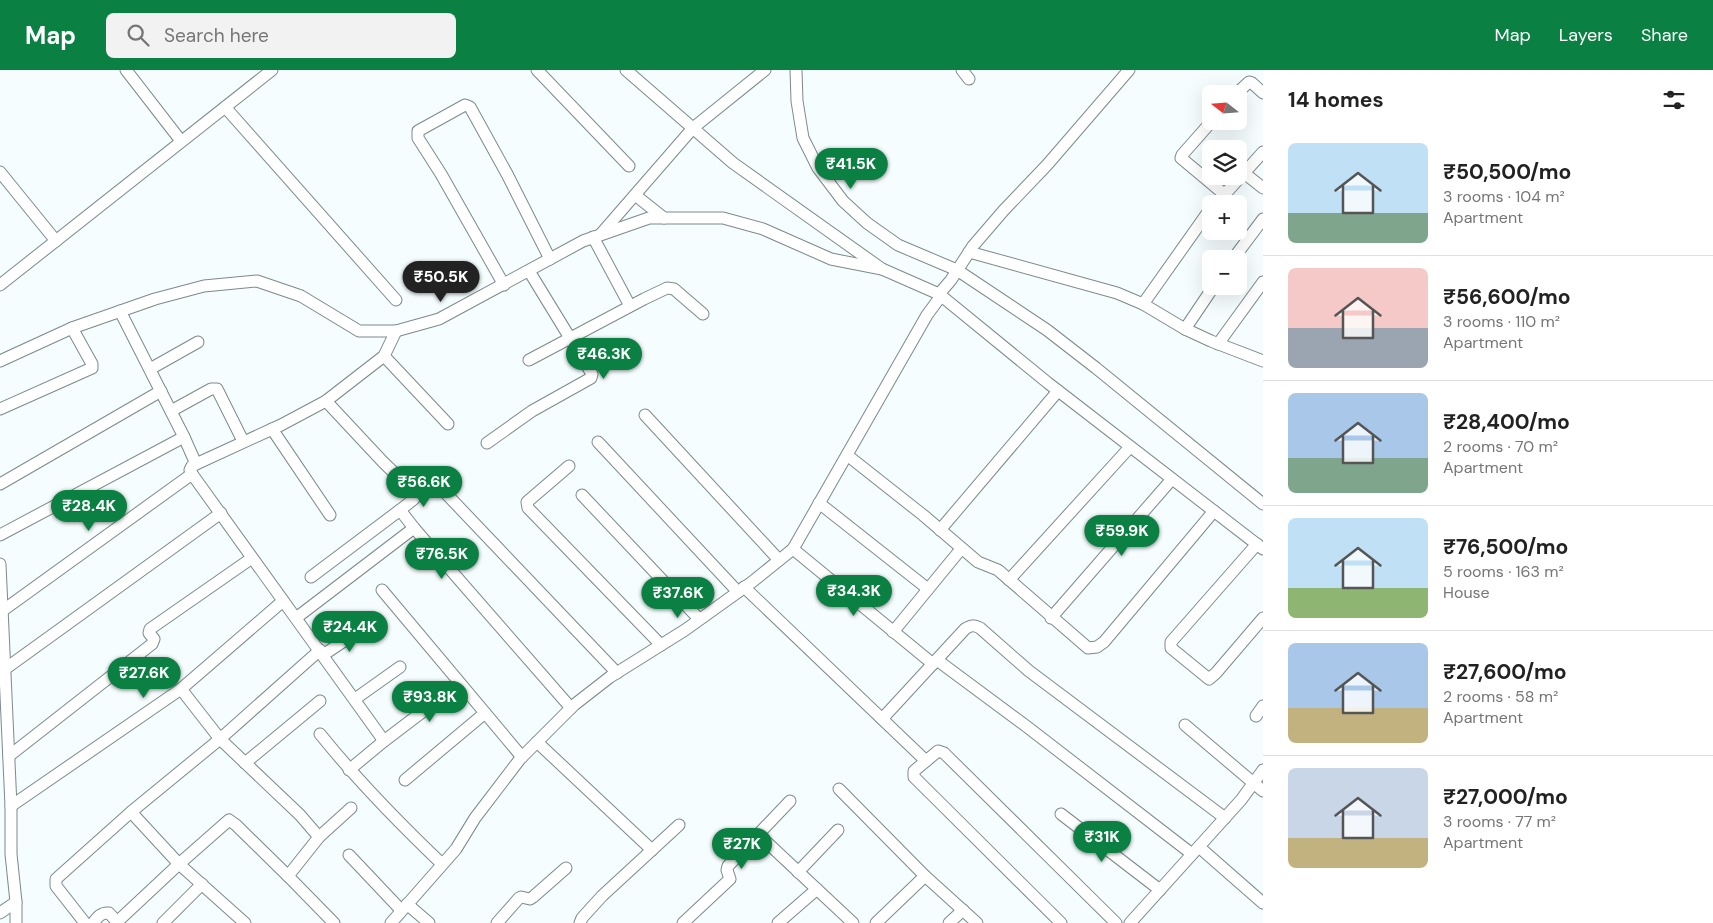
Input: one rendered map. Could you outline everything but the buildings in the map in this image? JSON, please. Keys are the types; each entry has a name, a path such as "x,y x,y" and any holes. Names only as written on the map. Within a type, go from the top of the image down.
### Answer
{"street":[{"path":"126,70 182,141"},
{"path":"0,285 272,70"},
{"path":"537,70 629,166"},
{"path":"626,70 733,163 882,269 940,295 1058,391 1260,547 1171,642 1170,645 1174,652 1209,679 1263,618"},
{"path":"596,236 635,195 693,128 765,70"},
{"path":"796,70 797,101 803,138 818,168 843,201 867,223 898,245 957,270 1046,330 1119,386 1263,504"},
{"path":"391,923 456,849 475,818 522,757 571,708 617,673 741,590 793,549 927,315 969,252 1129,70"},
{"path":"1244,85 1249,82 1262,89"},
{"path":"504,285 441,174 418,138 418,131 426,126 465,105 470,107 507,174 550,259"},
{"path":"225,107 396,300"},
{"path":"1204,130 1182,155 1182,158 1224,194 1233,185"},
{"path":"1247,170 1263,152"},
{"path":"0,172 56,241"},
{"path":"1247,175 1263,188"},
{"path":"635,195 664,218"},
{"path":"0,361 72,328 155,299 204,286 258,281 302,296 358,331 396,331 439,319 584,241 649,218 723,218 763,229 831,259 882,269"},
{"path":"1240,250 1263,219"},
{"path":"1142,304 1202,221"},
{"path":"596,236 630,306"},
{"path":"969,252 1117,293 1142,304 1185,329 1263,361"},
{"path":"487,443 532,411 592,378 592,374 529,271"},
{"path":"1218,344 1263,282"},
{"path":"528,360 667,288 671,288 703,314"},
{"path":"1185,329 1208,295"},
{"path":"120,311 184,437 194,469 220,513 384,740"},
{"path":"0,409 92,368 92,364 72,328"},
{"path":"2,611 194,469 243,441 272,429 326,401 384,356 396,331"},
{"path":"150,369 198,342"},
{"path":"384,356 448,424"},
{"path":"171,411 211,389 217,389 243,441"},
{"path":"0,484 162,391"},
{"path":"940,530 1058,391"},
{"path":"311,577 414,499 414,492 382,462 326,401"},
{"path":"645,415 779,560"},
{"path":"272,429 330,515"},
{"path":"0,535 184,437"},
{"path":"598,442 741,590 926,761"},
{"path":"1008,580 1130,447"},
{"path":"846,455 924,515 978,562 998,570 1051,618 1088,648 1092,649 1104,642 1214,512"},
{"path":"569,466 527,502 528,508 661,645"},
{"path":"1051,618 1172,479"},
{"path":"414,492 428,481 432,480 435,482 617,673"},
{"path":"582,496 700,619"},
{"path":"819,504 928,589"},
{"path":"400,510 571,708"},
{"path":"5,669 220,513"},
{"path":"296,618 414,528"},
{"path":"793,549 893,632 1026,726 1196,851 1263,904"},
{"path":"893,632 961,549"},
{"path":"9,756 152,644 154,640 149,633 150,629 252,558"},
{"path":"0,564 2,655 5,669 11,806 5,857 16,902 16,923"},
{"path":"382,590 522,757"},
{"path":"11,806 181,690 283,601"},
{"path":"882,719 969,626 974,626 980,628 1029,671 1225,818"},
{"path":"85,923 56,886 56,879 131,812 220,739 278,686 322,653 362,629"},
{"path":"355,699 400,667"},
{"path":"350,770 384,740 459,684"},
{"path":"181,690 220,739 300,816 319,837"},
{"path":"245,763 320,701"},
{"path":"1256,716 1263,706"},
{"path":"405,780 485,713"},
{"path":"1185,724 1259,787"},
{"path":"320,734 381,804 442,864"},
{"path":"537,742 652,850"},
{"path":"1061,923 914,777 914,771 938,751 944,753 1116,923"},
{"path":"1130,923 1225,818 1259,787 1263,770"},
{"path":"839,789 925,876 977,923"},
{"path":"683,923 730,879 727,870 728,866 790,801"},
{"path":"288,876 319,837 351,808"},
{"path":"131,812 179,864 245,923"},
{"path":"1061,814 1160,890"},
{"path":"93,923 106,912 118,923 179,864 229,820 236,824 334,923"},
{"path":"580,923 582,918 602,896 679,825"},
{"path":"798,872 838,830"},
{"path":"759,834 853,923"},
{"path":"349,855 404,907 429,923"},
{"path":"497,923 519,898 530,899 566,868"},
{"path":"876,923 925,876"},
{"path":"163,923 202,884"},
{"path":"778,923 817,889"},
{"path":"0,913 16,902"},
{"path":"949,923 963,910"}]}
